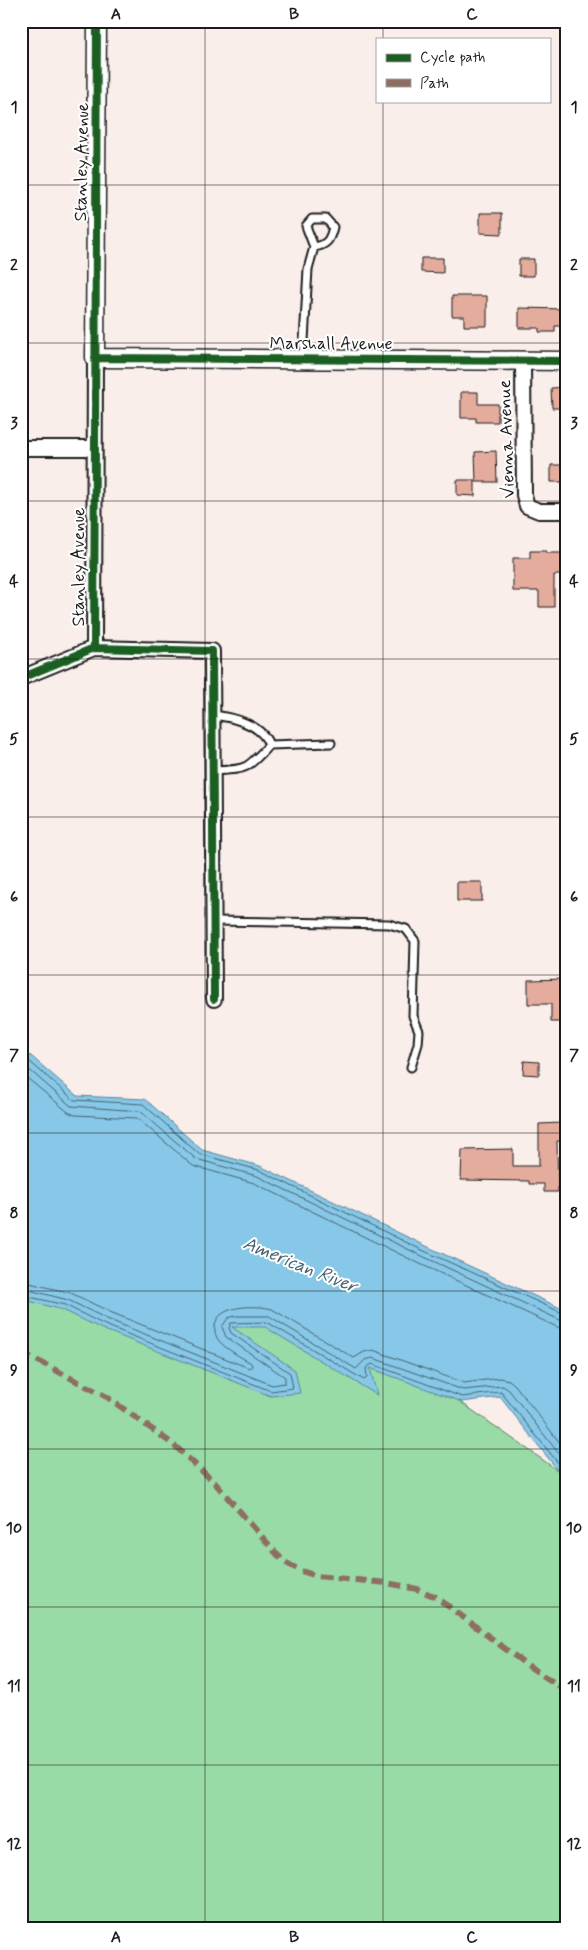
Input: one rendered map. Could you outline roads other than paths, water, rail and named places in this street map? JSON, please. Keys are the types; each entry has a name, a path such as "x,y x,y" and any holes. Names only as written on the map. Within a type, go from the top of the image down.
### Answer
{"street":[{"name":"Stanley Avenue","path":"97,21 94,648 212,651 214,999"},
{"name":"Marshall Avenue","path":"95,358 567,360"},
{"name":"Vienna Avenue","path":"523,360 524,495 527,506 539,511 567,511"},
{"path":"21,448 94,448"},
{"path":"21,678 94,648"}],"lane":[{"path":"303,359 308,269 314,248 306,226 312,219 326,219 333,227 330,239 323,246 314,248"},
{"path":"212,715 233,717 262,733 269,745"},
{"path":"212,772 240,770 251,765 269,745 331,743"},
{"path":"213,921 389,924 406,929 414,941 413,1016 419,1031 412,1067"}],"water":[{"name":"American River","path":"21,1053 31,1056 77,1096 145,1099 202,1150 260,1166 567,1311 567,1482 500,1397 462,1402 370,1368 377,1395 265,1327 232,1327 295,1370 300,1393 271,1396 102,1329 63,1310 21,1299"}]}
